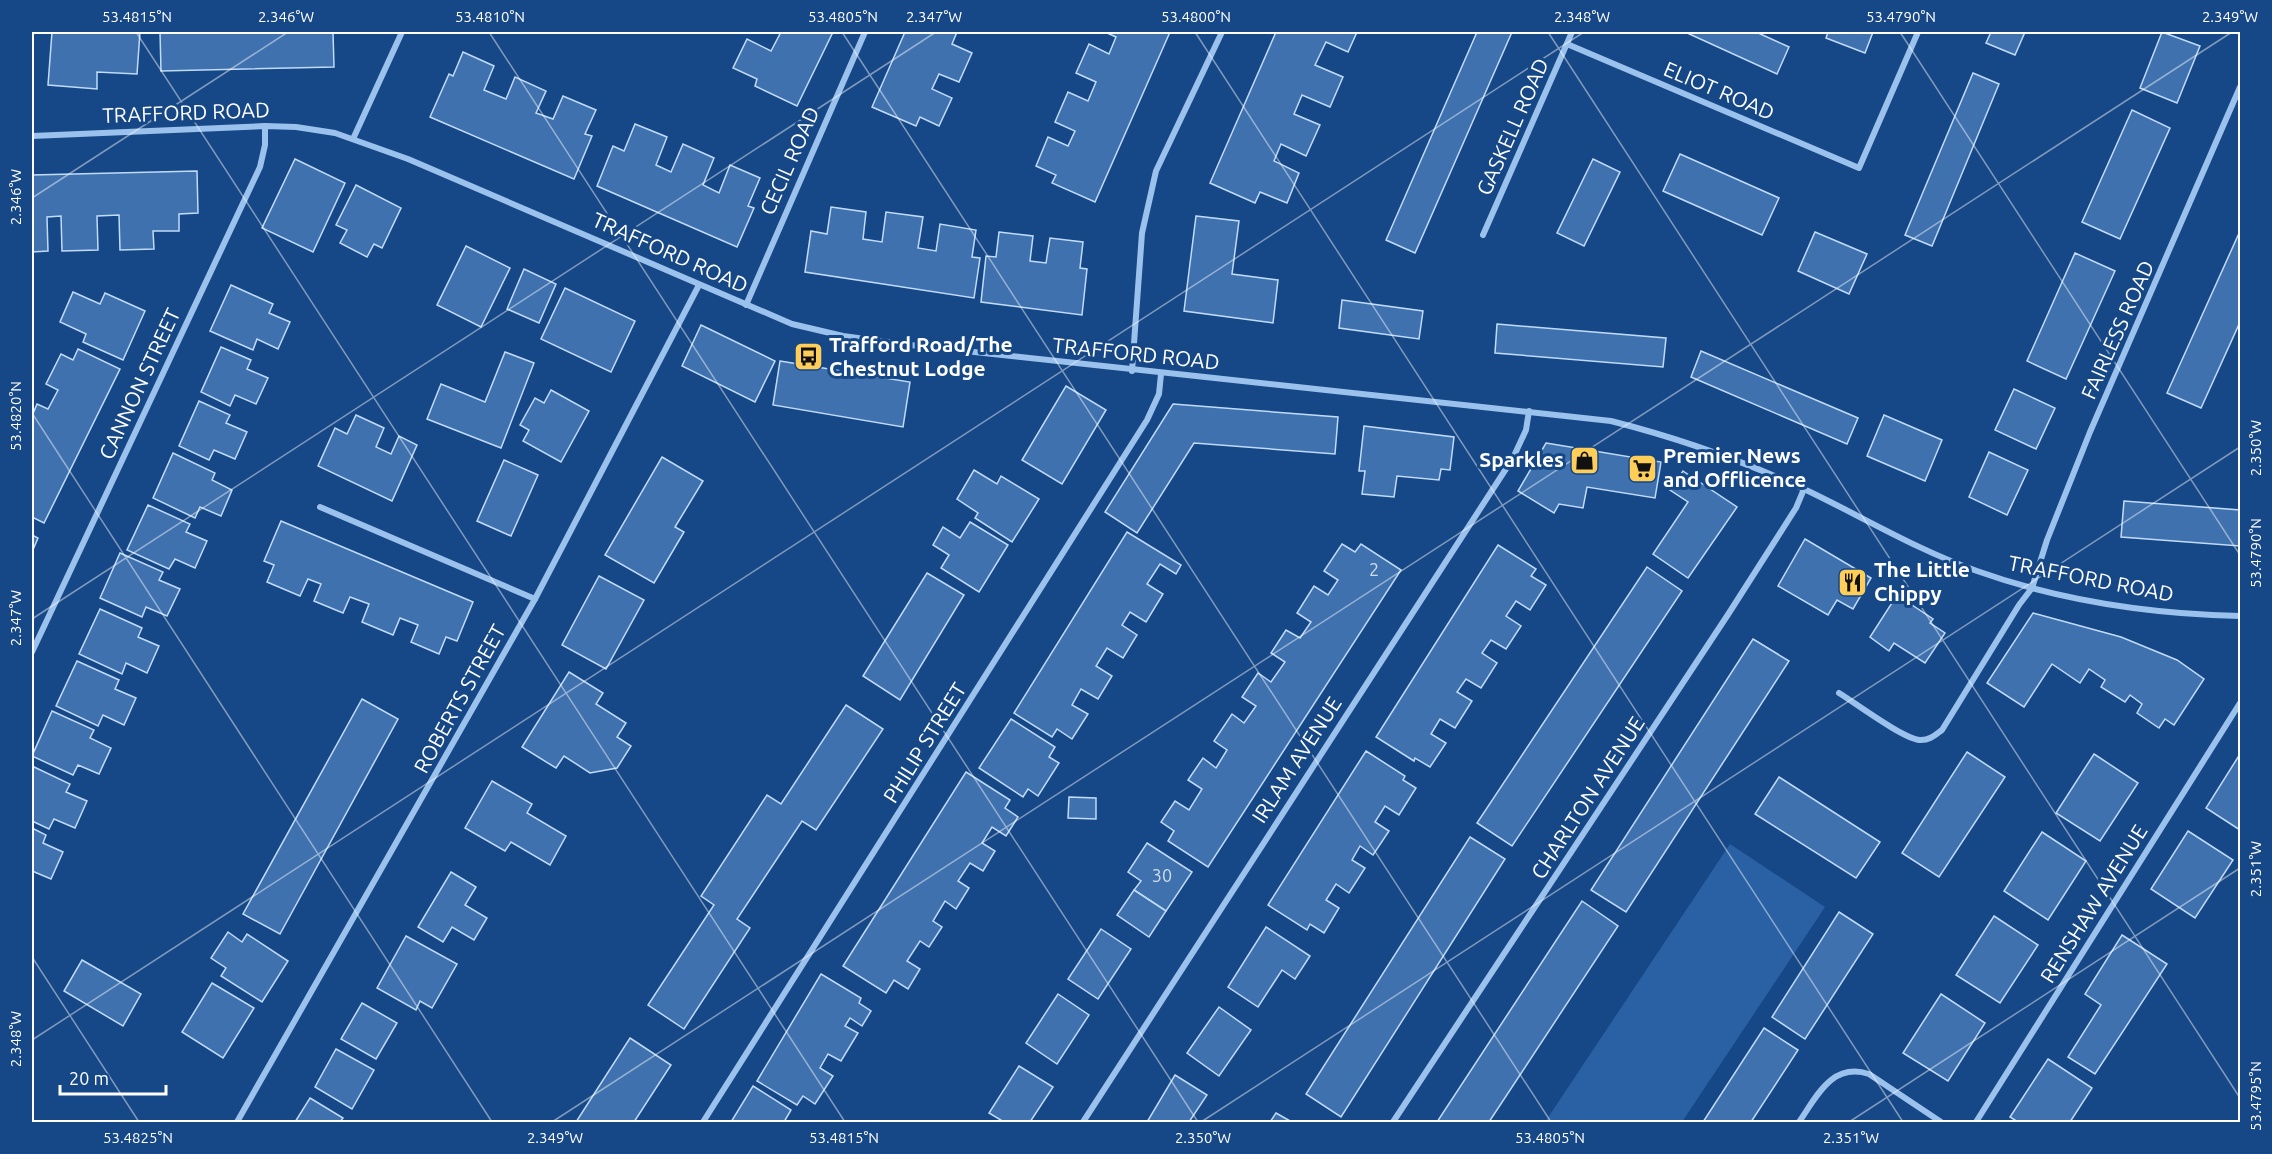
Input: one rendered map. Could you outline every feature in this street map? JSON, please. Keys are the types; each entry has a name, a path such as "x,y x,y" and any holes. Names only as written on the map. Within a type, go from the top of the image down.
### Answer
{"street":[{"path":"353,139 402,32"},
{"name":"CECIL ROAD","path":"746,305 865,32"},
{"path":"1132,371 1142,233 1156,171 1222,32"},
{"name":"GASKELL ROAD","path":"1483,235 1572,32"},
{"name":"ELIOT ROAD","path":"1567,44 1859,168 1918,32"},
{"name":"FAIRLESS ROAD","path":"1839,693 1905,735 1919,741 1933,738 1942,730 2019,605 2032,588 2047,540 2090,432 2241,87"},
{"name":"TRAFFORD ROAD","path":"32,136 265,126 296,127 353,139 558,222 792,324 843,336 1132,371 1611,421 1674,437 1738,460 1975,570 2032,588 2144,609 2195,615 2241,616"},
{"name":"CANNON STREET","path":"32,652 260,167 266,146 265,126"},
{"name":"ROBERTS STREET","path":"237,1122 535,599 699,285"},
{"name":"PHILIP STREET","path":"703,1122 1148,420 1159,394 1161,374"},
{"name":"IRLAM AVENUE","path":"1083,1122 1513,458 1526,430 1529,411"},
{"name":"CHARLTON AVENUE","path":"1393,1122 1729,613 1796,508 1804,489"},
{"path":"320,507 535,599"},
{"name":"RENSHAW AVENUE","path":"1976,1122 2241,703"},
{"path":"1799,1122 1832,1077 1844,1071 1858,1070 1869,1074 1941,1122"}],"shaded area":[{"path":"1730,844 1825,907 1682,1122 1545,1122"}],"building":[{"path":"52,32 140,32 137,74 97,72 97,89 48,85"},
{"path":"160,32 333,32 334,67 161,71"},
{"path":"781,32 833,32 797,106 755,86 757,79 733,68 747,39 771,51"},
{"path":"905,32 957,32 952,44 972,53 959,82 939,74 932,89 952,98 939,126 920,117 916,126 872,107"},
{"path":"1105,32 1170,32 1095,202 1052,183 1056,175 1036,166 1048,137 1068,146 1075,131 1055,122 1068,92 1088,101 1096,82 1076,73 1089,44 1109,54 1116,37"},
{"path":"1276,32 1357,32 1348,52 1326,42 1315,65 1343,77 1330,107 1302,95 1294,114 1320,125 1306,156 1281,144 1274,161 1299,173 1287,203 1260,192 1255,203 1210,183"},
{"path":"1477,32 1512,32 1415,253 1386,240"},
{"path":"1685,32 1756,32 1789,47 1777,74"},
{"path":"1828,32 1873,32 1865,53 1826,38"},
{"path":"1991,32 2025,32 2015,55 1986,43"},
{"path":"2162,32 2200,46 2177,103 2140,88"},
{"path":"463,52 494,66 484,90 506,99 515,77 546,91 536,113 553,119 563,96 596,110 585,134 592,136 574,179 430,117 449,74 453,76"},
{"path":"1973,73 1999,84 1932,246 1905,235"},
{"path":"2132,110 2170,128 2120,239 2082,222"},
{"path":"635,124 667,137 656,165 671,172 683,144 714,158 703,185 719,193 730,165 760,178 748,206 754,208 737,247 597,186 613,146 624,151"},
{"path":"1680,154 1779,198 1762,235 1663,191"},
{"path":"295,159 345,183 313,252 262,228"},
{"path":"1593,159 1620,172 1584,246 1557,233"},
{"path":"197,171 198,213 179,214 179,231 153,231 154,249 120,250 119,215 97,216 98,250 62,251 61,216 47,217 48,251 32,252 32,175"},
{"path":"356,185 401,208 382,248 374,244 367,257 340,243 347,230 336,225"},
{"path":"831,207 866,212 863,239 882,242 886,212 923,217 918,248 936,251 940,224 976,230 972,257 980,258 974,298 805,272 811,231 827,234"},
{"path":"1196,216 1239,221 1232,274 1278,280 1273,323 1184,311"},
{"path":"2240,231 2240,322 2201,408 2167,393"},
{"path":"999,232 1033,236 1030,261 1046,263 1050,238 1083,242 1080,268 1087,269 1082,315 981,302 986,256 996,257"},
{"path":"1815,232 1867,254 1849,294 1798,271"},
{"path":"466,246 510,268 481,327 437,305"},
{"path":"2075,253 2115,271 2066,379 2027,361"},
{"path":"524,269 556,284 539,323 507,309"},
{"path":"231,285 273,304 269,313 290,322 278,349 257,339 253,350 210,331"},
{"path":"565,288 635,321 611,372 541,339"},
{"path":"73,292 100,304 105,293 145,311 123,360 83,342 86,334 60,322"},
{"path":"1342,300 1423,311 1419,339 1339,328"},
{"path":"1497,324 1666,338 1663,367 1495,353"},
{"path":"701,325 775,361 755,402 682,366"},
{"path":"221,347 251,360 247,369 268,378 256,404 235,395 230,406 201,392"},
{"path":"78,349 120,369 44,523 32,517 32,416 37,404 48,409 58,390 46,384 61,354 73,360"},
{"path":"1701,351 1858,418 1847,444 1691,377"},
{"path":"505,352 534,363 501,448 427,419 441,384 485,402"},
{"path":"780,361 910,382 903,427 773,405"},
{"path":"1066,386 1106,410 1062,484 1022,460"},
{"path":"2014,389 2055,408 2036,449 1995,430"},
{"path":"551,390 589,411 561,462 523,441 529,430 520,425 535,398 544,403"},
{"path":"199,401 230,415 226,423 247,432 235,459 214,450 209,460 179,446"},
{"path":"1173,404 1338,417 1335,454 1194,443 1137,533 1105,512"},
{"path":"356,415 384,428 376,447 391,454 399,436 417,445 392,501 318,466 335,428 347,434"},
{"path":"1884,415 1942,440 1925,481 1867,456"},
{"path":"1364,426 1454,437 1450,470 1441,469 1439,480 1397,476 1394,497 1362,494 1365,471 1359,471"},
{"path":"1546,443 1661,462 1655,498 1587,487 1583,508 1559,504 1554,513 1518,491"},
{"path":"1989,452 2028,470 2007,515 1969,497"},
{"path":"173,453 215,473 212,480 232,490 221,516 200,507 195,518 153,498"},
{"path":"662,457 703,481 675,527 684,532 654,583 605,555"},
{"path":"504,460 538,475 511,536 477,521"},
{"path":"974,470 997,484 1001,476 1039,499 1012,542 975,518 978,513 957,499"},
{"path":"1683,471 1737,507 1688,578 1653,554 1688,502 1670,490"},
{"path":"2124,501 2240,510 2240,546 2121,537"},
{"path":"148,505 190,524 186,532 207,541 195,568 175,559 169,569 127,550"},
{"path":"281,521 473,602 457,641 446,637 439,654 411,642 418,625 400,618 393,635 362,622 369,604 350,597 343,613 314,601 321,584 308,579 300,596 267,582 274,565 264,561"},
{"path":"970,522 1008,545 979,592 941,568 949,555 933,545 943,527 960,538"},
{"path":"1127,532 1181,565 1176,574 1160,564 1147,584 1163,594 1146,622 1130,612 1122,625 1137,635 1123,658 1107,648 1096,666 1112,676 1098,699 1081,689 1072,705 1088,714 1072,739 1057,729 1052,737 1014,713"},
{"path":"32,535 38,538 32,552"},
{"path":"1805,539 1871,578 1853,609 1837,600 1828,615 1778,586"},
{"path":"1342,544 1355,552 1361,544 1401,570 1208,867 1168,841 1174,831 1161,822 1175,801 1189,810 1202,789 1188,780 1203,758 1216,768 1227,750 1214,741 1232,714 1244,723 1256,706 1242,697 1258,673 1271,682 1285,662 1271,653 1286,630 1300,638 1311,622 1297,613 1314,586 1328,595 1338,580 1324,571"},
{"path":"1498,545 1536,569 1531,576 1546,585 1530,610 1516,601 1506,616 1521,626 1506,649 1491,640 1482,653 1497,663 1481,688 1466,679 1457,692 1472,701 1455,728 1440,719 1431,734 1446,743 1430,767 1415,758 1414,761 1376,737"},
{"path":"120,553 163,572 159,580 180,589 167,616 146,607 142,617 100,598"},
{"path":"1647,567 1682,591 1512,846 1477,823"},
{"path":"927,573 964,595 900,700 863,676"},
{"path":"599,576 644,600 606,669 562,645"},
{"path":"1897,595 1933,619 1930,623 1945,633 1925,663 1894,643 1889,651 1870,637"},
{"path":"100,609 142,628 138,637 159,646 147,673 126,663 122,674 79,654"},
{"path":"2033,613 2121,637 2177,660 2204,679 2174,725 2165,719 2159,728 2137,713 2142,704 2130,695 2125,702 2101,687 2105,680 2089,669 2080,683 2052,664 2024,707 1987,683"},
{"path":"1753,639 1789,661 1626,912 1591,890"},
{"path":"77,661 119,680 115,689 136,698 124,725 103,715 98,726 56,706"},
{"path":"569,672 603,693 596,704 626,723 617,737 631,746 617,768 590,773 564,756 556,768 522,747"},
{"path":"362,699 398,719 280,934 243,914"},
{"path":"846,705 883,729 816,830 802,821 737,919 750,928 684,1029 648,1005 714,905 701,896 767,795 781,804"},
{"path":"52,711 94,730 90,738 111,748 99,774 78,765 73,775 32,756"},
{"path":"1011,719 1055,747 1049,757 1059,763 1038,796 1028,789 1023,797 979,768"},
{"path":"1366,751 1405,776 1403,780 1416,788 1399,815 1385,806 1375,822 1389,831 1373,855 1360,846 1352,860 1365,868 1349,893 1336,884 1326,900 1339,908 1324,933 1310,924 1307,930 1268,905"},
{"path":"1967,752 2005,777 1939,877 1902,853"},
{"path":"2094,754 2138,783 2100,841 2056,813"},
{"path":"2240,754 2240,830 2206,808"},
{"path":"32,766 70,784 66,792 87,801 75,828 54,819 49,829 32,821"},
{"path":"966,772 1010,800 1005,808 1018,817 1006,836 992,827 982,843 995,851 983,871 970,863 958,881 969,888 956,909 945,901 933,921 942,927 929,947 920,941 907,961 920,969 908,989 894,980 886,993 843,966"},
{"path":"1779,777 1880,842 1856,878 1755,814"},
{"path":"492,781 532,804 527,813 566,836 550,865 511,842 505,851 465,828"},
{"path":"1069,797 1096,798 1096,819 1068,818"},
{"path":"32,828 46,835 43,843 63,852 51,879 32,871"},
{"path":"2188,831 2233,860 2195,918 2151,889"},
{"path":"2042,832 2086,861 2048,920 2004,891"},
{"path":"1470,837 1505,859 1341,1117 1306,1094"},
{"path":"1147,843 1192,872 1166,911 1134,890 1141,881 1128,872"},
{"path":"451,872 476,887 465,905 487,918 474,940 452,927 443,942 418,927"},
{"path":"1134,890 1166,911 1149,937 1117,915"},
{"path":"1582,901 1618,926 1489,1122 1437,1122"},
{"path":"1839,912 1873,934 1805,1039 1772,1017"},
{"path":"1994,916 2038,945 2000,1003 1956,975"},
{"path":"1266,927 1310,956 1295,979 1282,970 1258,1007 1228,987"},
{"path":"1101,929 1131,949 1098,999 1068,979"},
{"path":"228,932 242,942 247,934 288,961 262,1002 221,976 226,968 211,958"},
{"path":"2122,935 2167,964 2095,1074 2068,1057 2101,1005 2085,994"},
{"path":"406,936 457,964 432,1008 420,1001 416,1010 377,988"},
{"path":"82,960 141,994 123,1026 64,991"},
{"path":"821,974 861,998 859,1003 871,1011 862,1026 850,1018 845,1026 858,1033 841,1061 828,1054 820,1068 833,1076 815,1104 803,1096 797,1105 757,1081"},
{"path":"212,983 254,1008 223,1058 182,1032"},
{"path":"1058,994 1089,1015 1057,1064 1026,1043"},
{"path":"1941,994 1985,1023 1948,1081 1903,1053"},
{"path":"362,1003 397,1023 376,1059 341,1039"},
{"path":"1219,1007 1251,1030 1219,1076 1187,1053"},
{"path":"1764,1028 1798,1050 1751,1122 1703,1122"},
{"path":"630,1038 671,1065 634,1122 576,1122"},
{"path":"336,1049 374,1070 352,1109 315,1087"},
{"path":"2048,1059 2092,1088 2070,1122 2018,1122 2010,1117"},
{"path":"1019,1066 1053,1087 1030,1122 1004,1122 989,1113"},
{"path":"1175,1075 1207,1095 1189,1122 1147,1122"},
{"path":"753,1086 791,1110 784,1122 731,1122"},
{"path":"310,1098 343,1118 340,1122 295,1122"},
{"path":"1276,1113 1292,1122 1270,1122"}],"place":[{"name":"Trafford Road/The Chestnut Lodge","path":"808,357"},
{"name":"Sparkles","path":"1585,460"},
{"name":"Premier News and Offlicence","path":"1642,468"},
{"name":"The Little Chippy","path":"1853,582"}]}
